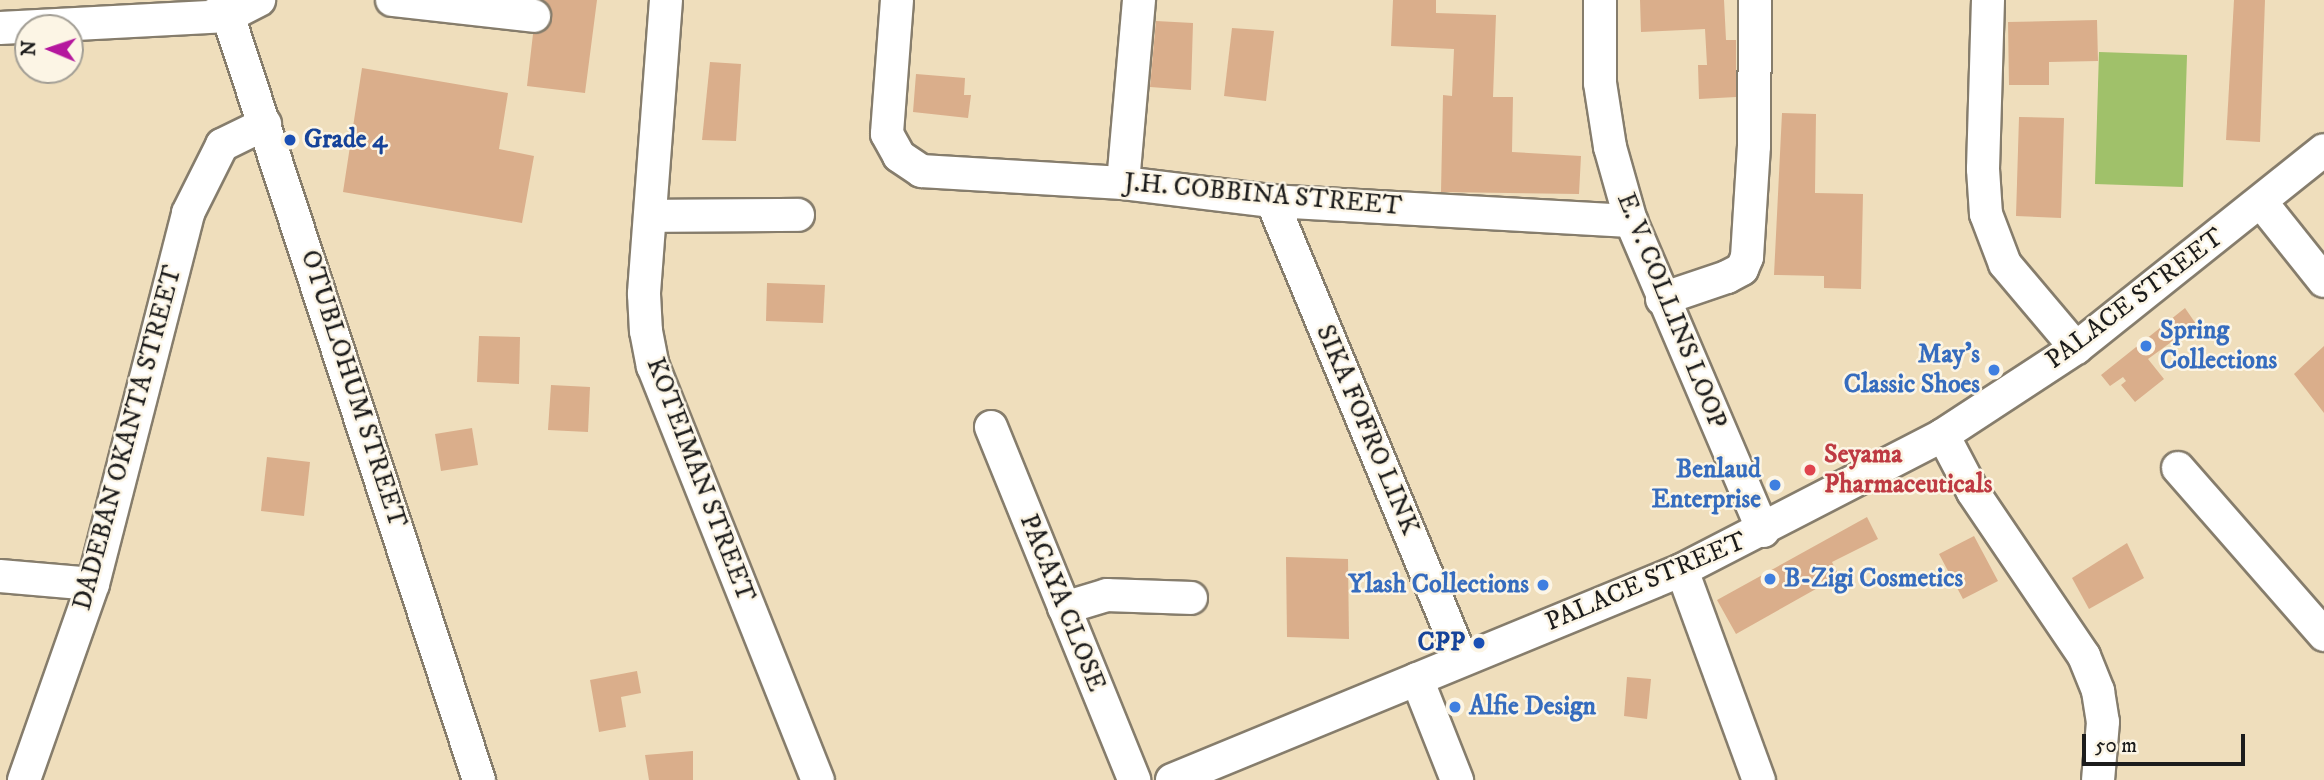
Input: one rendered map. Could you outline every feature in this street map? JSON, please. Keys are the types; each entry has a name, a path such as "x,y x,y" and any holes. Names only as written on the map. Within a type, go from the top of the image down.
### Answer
{"street":[{"path":"0,28 226,8 259,0"},
{"path":"392,0 534,16"},
{"name":"KOTEIMAN STREET","path":"666,0 644,294 653,366 818,780"},
{"name":"J.H. COBBINA STREET","path":"897,0 887,134 899,156 921,171 1123,183 1272,201 1631,220"},
{"path":"1123,183 1139,0"},
{"name":"E. V. COLLINS LOOP","path":"1600,0 1600,82 1610,147 1631,220 1662,299 1763,531"},
{"path":"1662,299 1727,277 1742,269 1747,257 1755,146 1755,0"},
{"path":"1989,0 1983,169 1986,214 2005,264 2076,348"},
{"name":"OTUBLOHUM STREET","path":"226,8 479,780"},
{"name":"DADEBAN OKANTA STREET","path":"24,780 93,584 188,213 222,145 265,124"},
{"name":"PALACE STREET","path":"1185,778 1462,659 1682,569 1763,531 1944,435 2076,348 2324,150"},
{"name":"SIKA FOFRO LINK","path":"1272,201 1462,659"},
{"path":"2261,202 2324,281"},
{"path":"650,216 798,215"},
{"name":"PACAYA CLOSE","path":"991,427 1134,780"},
{"path":"1944,435 1973,492 2084,656 2098,691 2103,722 2098,780"},
{"path":"2178,468 2324,635"},
{"path":"1682,569 1759,780"},
{"path":"0,576 93,584"},
{"path":"1064,608 1107,595 1191,598"},
{"path":"1417,678 1457,780"}],"green space":[{"path":"2099,52 2187,55 2183,187 2095,184"}],"building":[{"path":"542,0 597,0 585,93 527,86 533,34 548,27 552,19 550,8"},
{"path":"1393,0 1436,0 1436,13 1496,15 1493,97 1513,97 1512,152 1581,156 1579,194 1441,192 1443,95 1452,96 1454,49 1391,46"},
{"path":"1640,0 1724,0 1726,40 1736,40 1736,97 1699,99 1698,65 1707,65 1705,29 1641,32"},
{"path":"2234,0 2265,0 2260,142 2226,140"},
{"path":"2097,20 2098,61 2049,62 2049,85 2009,85 2008,22"},
{"path":"1156,21 1193,23 1191,90 1150,87"},
{"path":"1232,28 1274,31 1266,101 1224,96"},
{"path":"710,62 741,64 736,141 702,140"},
{"path":"362,68 508,93 499,149 534,156 522,223 343,192"},
{"path":"916,74 965,78 964,95 971,95 968,118 913,112"},
{"path":"1782,113 1816,114 1815,193 1863,194 1861,289 1824,288 1824,276 1774,275"},
{"path":"2019,117 2064,118 2061,218 2016,216"},
{"path":"767,283 825,285 823,323 766,321"},
{"path":"2185,308 2196,324 2148,359 2164,379 2135,402 2121,385 2126,381 2123,377 2110,386 2101,375"},
{"path":"479,336 520,337 519,384 477,382"},
{"path":"2324,346 2324,413 2294,374"},
{"path":"551,385 590,387 588,432 548,430"},
{"path":"472,428 478,465 441,471 435,434"},
{"path":"267,457 310,462 304,516 261,511"},
{"path":"1867,517 1878,539 1832,562 1839,576 1736,634 1717,600"},
{"path":"1974,536 1998,581 1963,599 1939,554"},
{"path":"2127,543 2144,578 2089,609 2072,578"},
{"path":"1286,557 1348,559 1349,639 1287,637"},
{"path":"637,671 641,693 621,697 626,727 599,732 590,680"},
{"path":"1627,677 1651,679 1647,719 1624,716"},
{"path":"693,751 693,780 649,780 645,755"}],"place":[{"name":"Grade 4","path":"290,140"},
{"name":"Spring Collections","path":"2146,346"},
{"name":"May's Classic Shoes","path":"1994,370"},
{"name":"Seyama Pharmaceuticals","path":"1810,470"},
{"name":"Benlaud Enterprise","path":"1775,485"},
{"name":"B-Zigi Cosmetics","path":"1770,579"},
{"name":"Ylash Collections","path":"1543,585"},
{"name":"CPP","path":"1479,643"},
{"name":"Alfie Design","path":"1455,707"}]}
